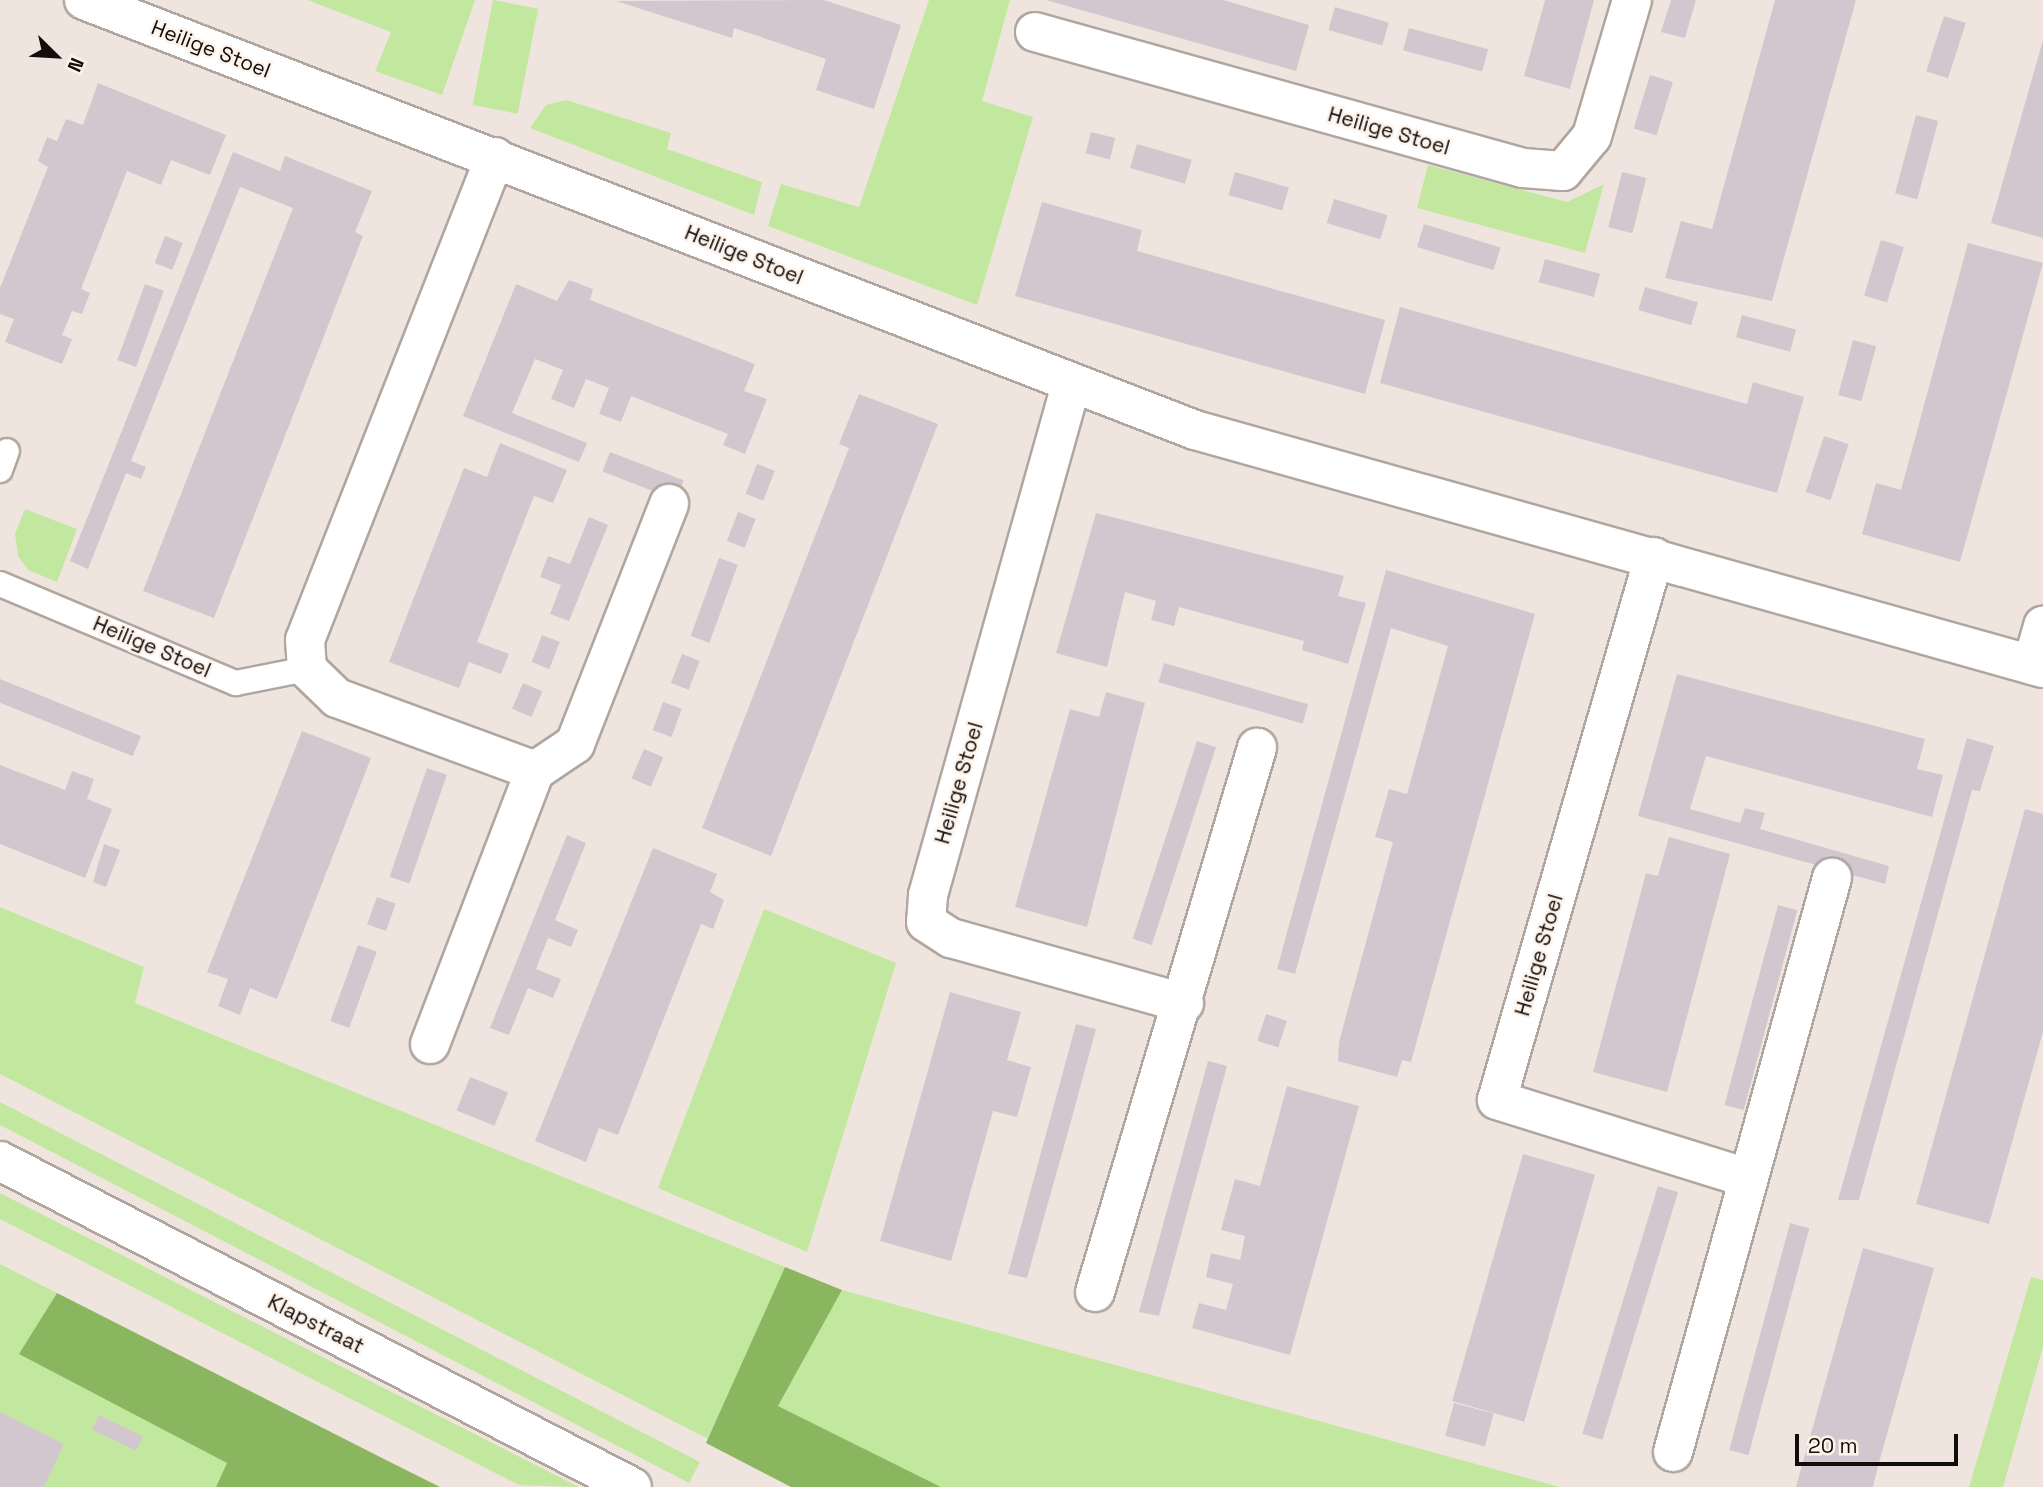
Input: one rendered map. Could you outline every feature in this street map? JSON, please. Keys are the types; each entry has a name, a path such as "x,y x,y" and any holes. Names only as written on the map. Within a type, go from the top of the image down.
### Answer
{"street":[{"name":"Heilige Stoel","path":"84,0 495,157 1071,385 1195,430 2038,666 2043,626"},
{"name":"Heilige Stoel","path":"1035,32 1523,168 1563,171 1592,136 1632,0"},
{"path":"495,157 305,640 307,668 337,698 536,772"},
{"name":"Heilige Stoel","path":"1071,385 928,895 926,922 951,938 1184,1003"},
{"path":"430,1044 536,772 575,744 669,504"},
{"name":"Heilige Stoel","path":"1654,557 1497,1100 1748,1178"},
{"path":"1095,1292 1184,1003 1257,748"},
{"path":"1673,1452 1832,877"},
{"name":"Klapstraat","path":"0,1161 632,1487"}],"lane":[{"name":"Heilige Stoel","path":"0,584 236,683 307,668"}],"green space":[{"path":"307,0 475,0 442,95 375,71 391,32"},
{"path":"493,0 538,9 518,114 473,105"},
{"path":"929,0 1010,0 982,101 1033,117 977,305 768,226 781,184 859,207"},
{"path":"566,100 671,133 667,149 762,182 754,215 530,128 546,105"},
{"path":"1428,165 1567,202 1604,184 1585,253 1417,208"},
{"path":"25,509 77,529 57,582 28,570 18,556 15,534"},
{"path":"0,907 144,967 135,1003 785,1267 708,1439 0,1074"},
{"path":"764,909 896,963 807,1252 658,1188"},
{"path":"0,1102 700,1462 689,1483 0,1125"},
{"path":"0,1193 579,1487 519,1485 0,1219"},
{"path":"0,1264 57,1293 20,1354 228,1463 216,1487 0,1487"},
{"path":"785,1267 842,1290 778,1406 941,1487 791,1487 706,1443"},
{"path":"2031,1277 2043,1280 2043,1347 2003,1487 1969,1487"},
{"path":"842,1290 1560,1487 941,1487 778,1406"},
{"path":"57,1293 440,1487 216,1487 227,1463 19,1354"}],"building":[{"path":"824,0 901,25 874,109 816,90 826,59 734,28 732,38 616,1"},
{"path":"1046,0 1223,0 1309,25 1296,71"},
{"path":"1545,0 1594,0 1570,89 1524,76"},
{"path":"1671,0 1696,0 1685,38 1661,32"},
{"path":"1775,0 1856,0 1772,301 1665,278 1681,221 1712,229"},
{"path":"1335,7 1389,22 1382,46 1328,30"},
{"path":"1944,16 1966,23 1948,78 1926,71"},
{"path":"1409,28 1488,49 1482,71 1403,50"},
{"path":"2043,40 2043,238 1991,223"},
{"path":"1650,75 1673,82 1657,136 1634,129"},
{"path":"98,83 226,135 210,175 171,160 161,185 127,171 81,289 90,293 82,314 72,311 62,335 72,339 62,364 5,342 14,319 0,314 0,288 48,167 38,161 47,137 57,141 66,119 83,125"},
{"path":"1916,115 1938,121 1917,199 1895,193"},
{"path":"1091,132 1115,138 1110,159 1086,153"},
{"path":"1137,144 1192,160 1185,184 1130,168"},
{"path":"233,152 280,171 285,156 372,191 355,232 363,236 214,618 143,591 293,208 240,187 131,461 146,467 141,479 126,473 88,569 70,561"},
{"path":"1235,172 1289,187 1282,211 1228,195"},
{"path":"1622,172 1646,178 1632,233 1608,227"},
{"path":"1334,199 1388,215 1380,239 1327,223"},
{"path":"1042,202 1142,230 1137,251 1385,320 1365,394 1015,296"},
{"path":"1424,224 1501,247 1493,270 1417,247"},
{"path":"165,236 183,243 172,270 155,263"},
{"path":"1881,240 1904,247 1887,302 1864,295"},
{"path":"1968,243 2043,263 1960,562 1862,534 1876,483 1901,490"},
{"path":"1545,259 1600,274 1594,297 1539,282"},
{"path":"569,280 593,289 590,300 755,364 744,391 767,399 745,454 723,445 728,434 631,396 621,422 599,414 609,388 586,379 574,408 551,399 563,370 535,359 512,413 587,443 579,462 463,416 516,284 557,301"},
{"path":"145,284 164,291 136,367 117,360"},
{"path":"1645,287 1698,302 1691,325 1638,310"},
{"path":"1400,307 1747,404 1753,382 1804,397 1777,493 1380,383"},
{"path":"1742,315 1796,329 1790,352 1736,337"},
{"path":"1853,340 1876,346 1861,401 1838,395"},
{"path":"859,394 938,424 771,856 702,828 849,448 839,444"},
{"path":"1824,436 1849,444 1830,500 1806,492"},
{"path":"500,443 567,470 553,503 534,496 477,642 509,654 501,674 469,662 459,688 389,662 464,468 487,477"},
{"path":"610,452 684,480 676,500 602,472"},
{"path":"757,464 775,471 763,501 746,494"},
{"path":"738,512 756,519 745,548 727,541"},
{"path":"1096,513 1344,576 1338,596 1366,603 1348,664 1302,650 1304,641 1179,607 1174,626 1151,620 1156,601 1125,592 1107,667 1056,653"},
{"path":"589,517 608,525 569,621 550,614 561,585 540,577 548,556 570,564"},
{"path":"719,558 738,565 709,643 691,636"},
{"path":"1386,570 1535,614 1411,1062 1402,1060 1397,1077 1338,1061 1339,1042 1393,842 1375,837 1389,789 1407,794 1448,646 1391,628 1295,974 1277,969"},
{"path":"542,635 560,642 549,669 532,662"},
{"path":"682,654 700,661 689,690 671,683"},
{"path":"1164,663 1308,704 1303,724 1158,682"},
{"path":"1677,674 1925,739 1917,769 1943,775 1932,817 1706,756 1690,809 1740,823 1745,808 1765,813 1760,829 1889,866 1885,884 1638,816"},
{"path":"0,679 141,736 133,756 0,703"},
{"path":"523,683 542,691 531,717 512,709"},
{"path":"1106,692 1145,703 1087,927 1015,907 1070,709 1099,717"},
{"path":"663,702 682,709 672,737 653,730"},
{"path":"302,731 371,758 277,999 250,988 240,1015 218,1006 228,979 207,972"},
{"path":"1967,738 1994,746 1980,791 1972,790 1859,1200 1838,1200"},
{"path":"1197,741 1216,747 1152,945 1133,939"},
{"path":"644,749 663,757 651,787 631,778"},
{"path":"0,765 65,790 72,771 94,779 87,799 112,809 85,878 0,844"},
{"path":"427,768 447,775 409,884 390,877"},
{"path":"2025,809 2043,814 2043,1032 1989,1224 1916,1204"},
{"path":"567,835 586,843 555,920 578,930 571,947 548,938 536,969 561,979 553,998 528,988 509,1035 490,1028"},
{"path":"1669,837 1730,854 1667,1092 1593,1072 1646,873 1658,876"},
{"path":"104,844 120,850 106,887 93,882"},
{"path":"653,848 717,874 710,892 724,900 713,929 701,924 618,1135 599,1128 586,1162 535,1141"},
{"path":"377,897 396,904 386,931 367,924"},
{"path":"1778,905 1797,910 1744,1110 1724,1105"},
{"path":"358,945 377,952 349,1028 330,1021"},
{"path":"950,992 1021,1012 1007,1060 1031,1067 1017,1117 993,1111 951,1261 880,1241"},
{"path":"1266,1014 1287,1021 1278,1047 1257,1041"},
{"path":"1076,1024 1096,1029 1068,1132 1027,1278 1008,1274"},
{"path":"1208,1061 1227,1066 1159,1316 1139,1312"},
{"path":"470,1077 508,1092 495,1126 457,1110"},
{"path":"1287,1086 1359,1106 1290,1355 1192,1328 1199,1303 1226,1310 1233,1284 1206,1277 1211,1253 1240,1260 1245,1236 1221,1230 1235,1179 1260,1186"},
{"path":"1523,1154 1595,1175 1524,1422 1452,1401"},
{"path":"1658,1186 1678,1192 1602,1440 1582,1434"},
{"path":"1790,1223 1809,1228 1748,1455 1729,1450"},
{"path":"1863,1248 1934,1268 1873,1487 1796,1487"},
{"path":"1454,1403 1494,1414 1485,1446 1445,1436"},
{"path":"0,1412 64,1444 44,1487 0,1487"},
{"path":"99,1415 143,1436 136,1451 92,1429"}]}
